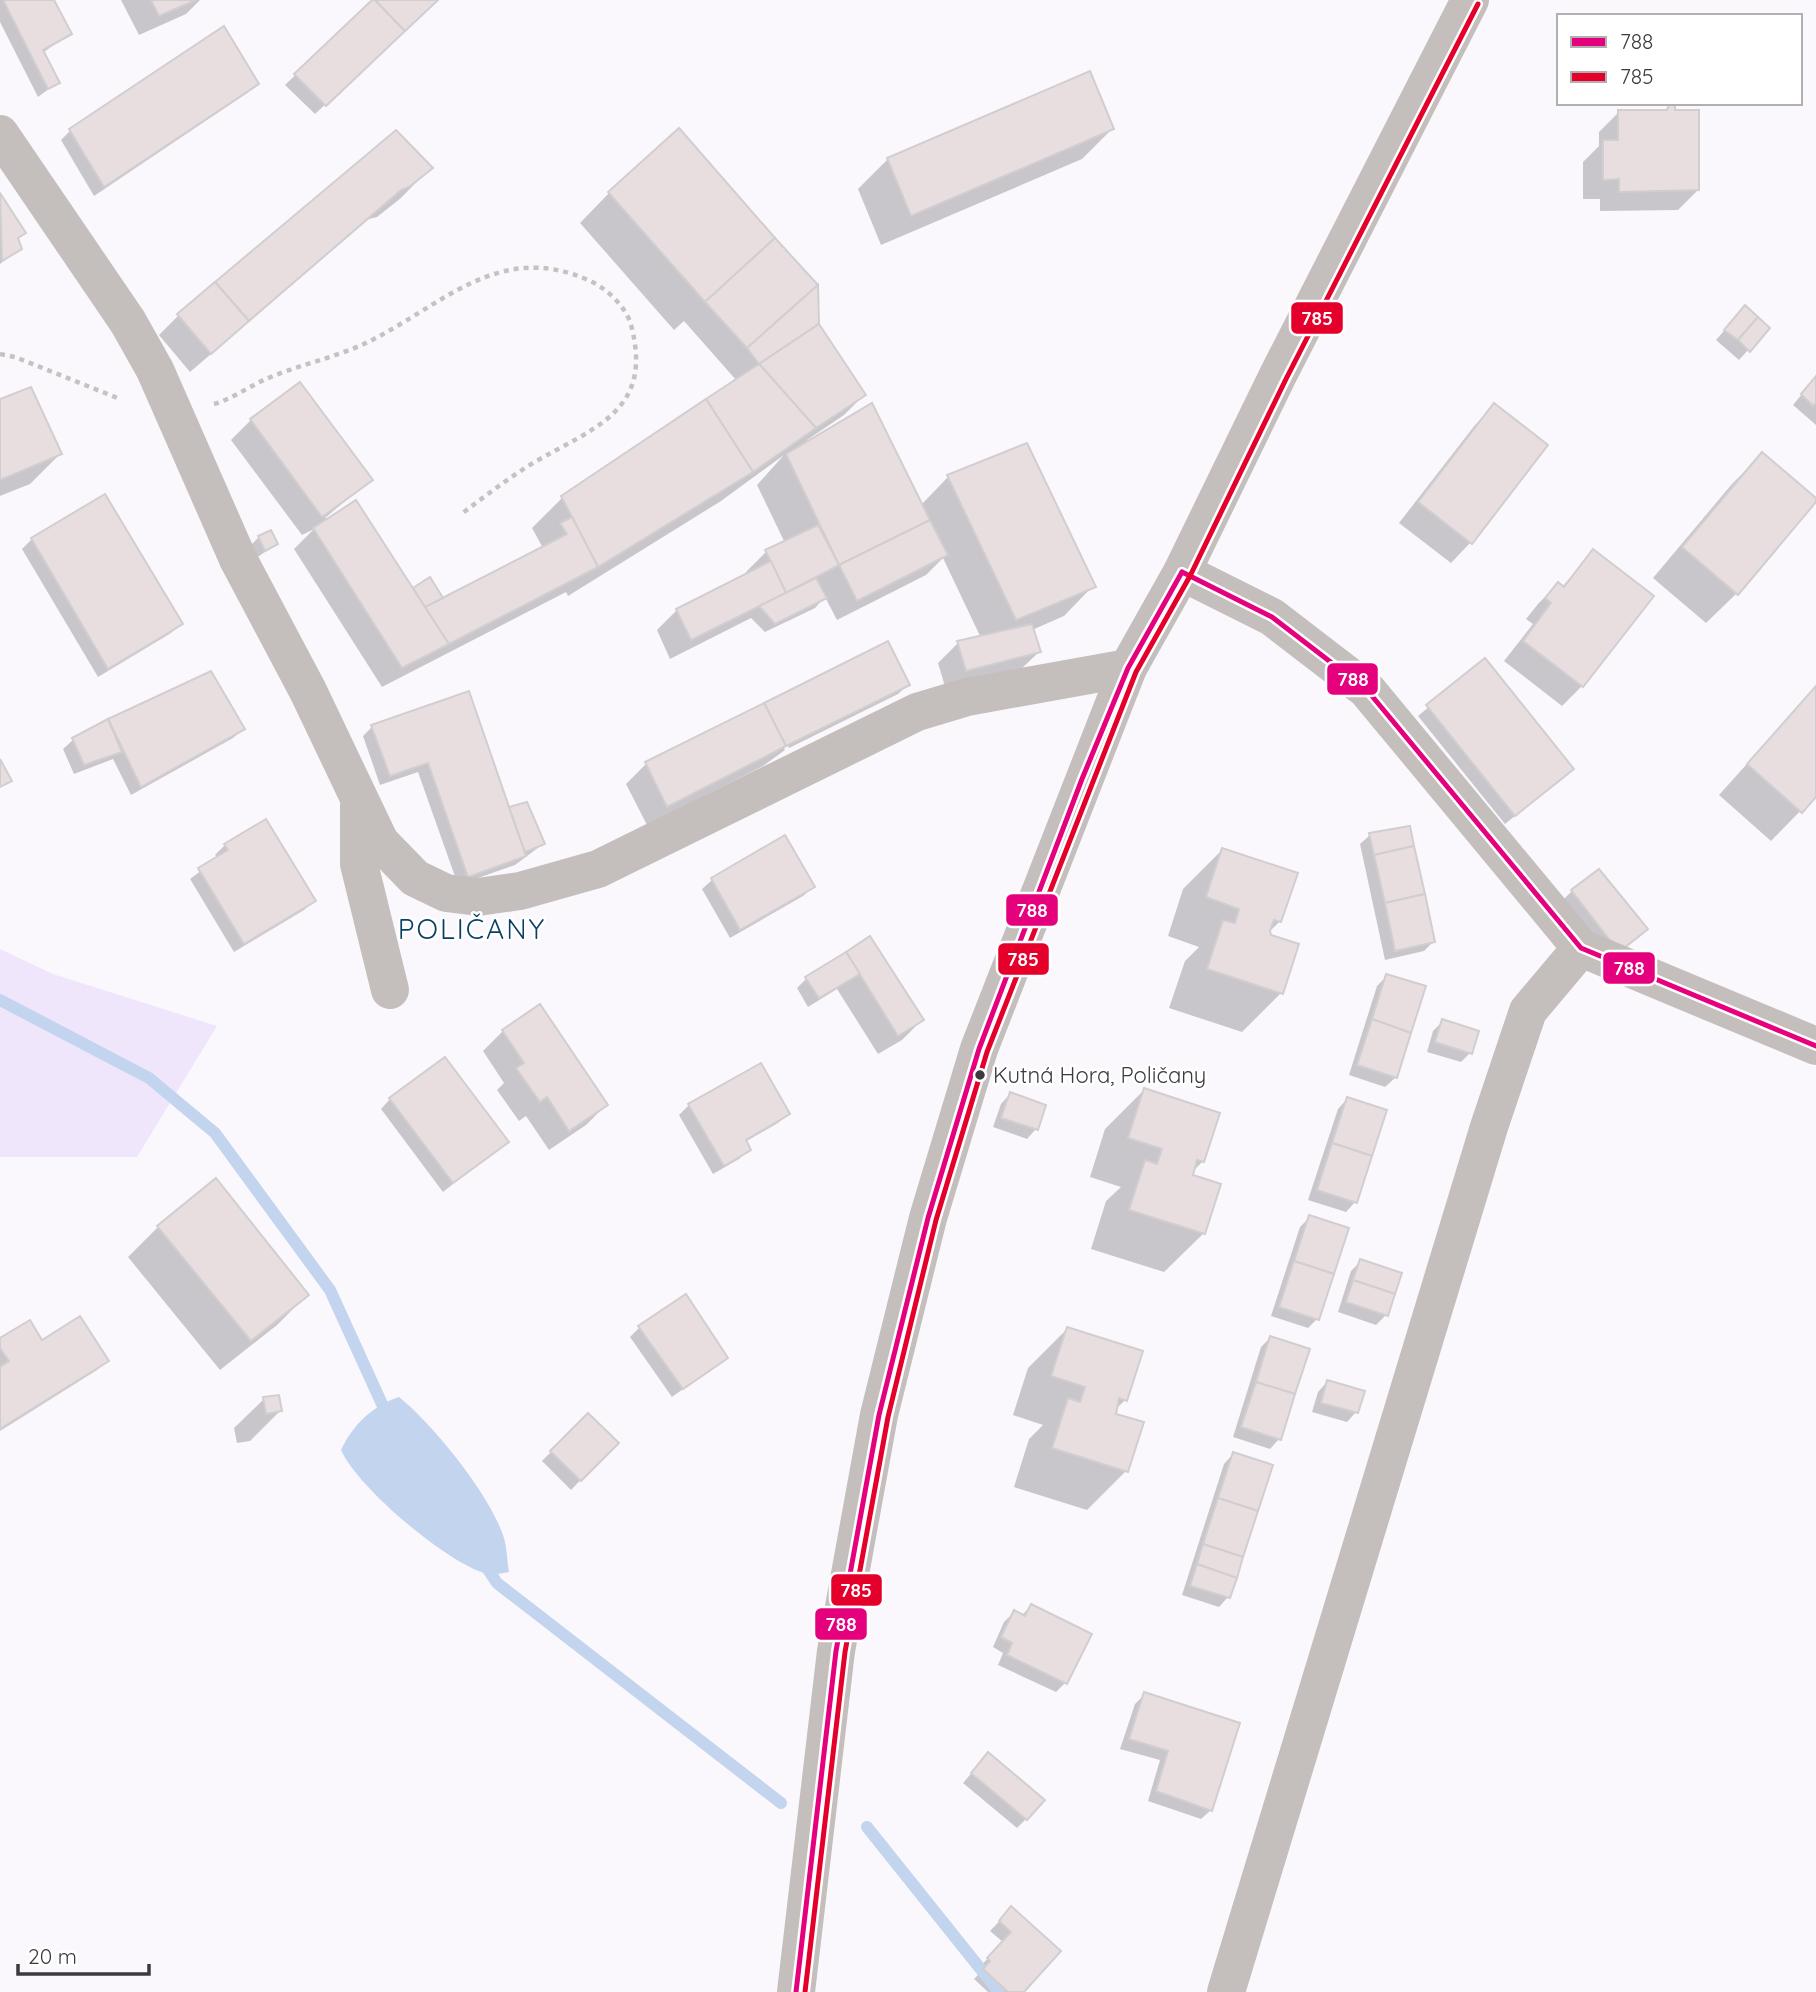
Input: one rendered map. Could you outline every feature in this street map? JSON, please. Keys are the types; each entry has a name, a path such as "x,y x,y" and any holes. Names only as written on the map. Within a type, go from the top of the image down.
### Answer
{"street":[{"path":"796,1992 836,1651 879,1415 924,1231 979,1049 1128,668 1182,572 1290,351 1470,0"},
{"path":"0,134 128,322 155,370 238,559 308,691 380,842 415,878 446,893 478,897 520,891 598,869 917,712 967,697 1128,668"},
{"path":"1182,572 1272,617 1367,690 1581,948 1816,1046"},
{"path":"359,801 359,864 390,990"},
{"path":"1226,1992 1481,1153 1528,1011 1581,948"}],"path":[{"path":"0,354 15,356 134,405 174,413 222,402 265,379 365,343 454,290 489,274 548,266 600,285 629,320 635,341 638,365 634,384 624,402 593,429 508,478 460,515"}],"shaded area":[{"path":"0,949 53,974 217,1026 137,1157 0,1157"}],"water":[{"path":"399,1397 428,1424 486,1500 503,1535 509,1572 487,1574 450,1555 405,1522 365,1484 351,1466 341,1450 351,1432 372,1411"}],"building":[{"path":"3,0 54,0 72,34 43,50 60,83 48,89"},
{"path":"151,0 196,0 159,16"},
{"path":"372,0 405,31 326,106 294,74"},
{"path":"375,0 438,0 405,31"},
{"path":"224,26 259,84 104,187 69,129"},
{"path":"1090,71 1114,129 911,216 887,158"},
{"path":"1669,105 1675,105 1675,110 1699,110 1699,190 1619,192 1619,179 1603,180 1603,140 1618,140 1618,110 1667,110"},
{"path":"679,128 775,238 705,302 608,192"},
{"path":"396,130 433,168 401,190 249,321 215,282"},
{"path":"0,193 26,233 18,238 22,249 2,261"},
{"path":"775,238 818,285 747,348 705,302"},
{"path":"215,282 249,321 211,354 177,314"},
{"path":"818,285 819,324 759,364 747,348"},
{"path":"1745,305 1758,317 1738,340 1724,330"},
{"path":"1758,317 1770,328 1750,352 1738,340"},
{"path":"819,324 866,395 816,428 759,364"},
{"path":"759,364 816,428 753,472 706,399"},
{"path":"1816,376 1816,403 1813,406 1801,394"},
{"path":"300,382 373,480 322,517 250,419"},
{"path":"31,387 62,454 0,480 0,399"},
{"path":"706,399 753,472 598,567 561,496"},
{"path":"872,403 930,520 839,565 786,454"},
{"path":"1494,403 1548,445 1472,544 1418,502"},
{"path":"1027,443 1096,587 1016,620 947,475"},
{"path":"1762,452 1816,498 1816,502 1738,595 1682,547"},
{"path":"105,494 183,624 108,669 31,538"},
{"path":"356,500 449,644 402,668 313,528"},
{"path":"572,517 598,567 449,644 425,607 567,534 560,523"},
{"path":"930,520 948,555 857,601 839,565"},
{"path":"818,525 839,565 786,593 765,550"},
{"path":"271,530 278,544 265,551 258,536"},
{"path":"1593,549 1654,596 1583,687 1523,641 1551,603 1545,598 1558,582 1564,587"},
{"path":"771,561 786,593 691,640 676,609"},
{"path":"430,577 443,598 425,607 413,588"},
{"path":"816,578 827,598 775,624 759,606"},
{"path":"1032,624 1041,652 966,671 957,641"},
{"path":"888,641 910,685 786,746 764,703"},
{"path":"1485,658 1574,769 1515,816 1426,705"},
{"path":"211,671 245,729 141,787 108,719"},
{"path":"1816,686 1816,797 1802,813 1747,764"},
{"path":"469,691 526,856 468,877 428,763 390,776 371,725"},
{"path":"764,703 786,746 667,807 645,762"},
{"path":"108,719 122,752 84,765 72,738"},
{"path":"0,759 12,781 0,787"},
{"path":"527,802 545,844 525,852 509,807"},
{"path":"266,819 316,901 244,944 198,868 228,850 224,844"},
{"path":"1410,826 1414,846 1374,855 1369,833"},
{"path":"785,835 815,887 740,930 711,878"},
{"path":"1414,846 1425,894 1385,903 1374,855"},
{"path":"1222,848 1298,873 1281,922 1274,920 1270,931 1271,935 1299,944 1283,994 1207,969 1223,920 1235,923 1239,909 1206,897"},
{"path":"1599,869 1648,929 1619,952 1571,890"},
{"path":"1425,894 1435,942 1395,951 1385,903"},
{"path":"870,936 924,1020 898,1036 846,952"},
{"path":"846,952 860,974 819,998 805,977"},
{"path":"1386,974 1426,986 1411,1033 1372,1019"},
{"path":"540,1004 608,1105 569,1131 547,1097 540,1102 516,1068 524,1063 502,1030"},
{"path":"1372,1019 1411,1033 1397,1078 1357,1065"},
{"path":"1442,1019 1479,1031 1472,1054 1435,1042"},
{"path":"445,1057 509,1142 453,1183 389,1098"},
{"path":"761,1063 790,1114 746,1140 751,1150 724,1166 688,1104"},
{"path":"1144,1088 1220,1113 1204,1162 1197,1160 1193,1175 1221,1184 1205,1234 1129,1210 1145,1160 1157,1164 1162,1149 1128,1138"},
{"path":"1010,1092 1046,1105 1038,1130 1001,1118"},
{"path":"1347,1097 1387,1110 1372,1156 1332,1143"},
{"path":"1332,1143 1372,1156 1357,1203 1317,1190"},
{"path":"216,1178 309,1295 251,1341 157,1226"},
{"path":"1309,1215 1349,1228 1334,1274 1294,1261"},
{"path":"1360,1259 1402,1273 1395,1294 1353,1280"},
{"path":"1294,1261 1334,1274 1319,1320 1279,1307"},
{"path":"1353,1280 1395,1294 1388,1316 1346,1302"},
{"path":"686,1294 728,1358 683,1389 638,1326"},
{"path":"80,1316 109,1361 0,1429 0,1367 9,1361 0,1348 0,1338 30,1320 42,1340"},
{"path":"1067,1327 1143,1351 1127,1401 1119,1398 1116,1414 1144,1422 1128,1472 1052,1448 1068,1398 1080,1402 1085,1387 1051,1376"},
{"path":"1270,1336 1310,1349 1295,1394 1256,1382"},
{"path":"1327,1380 1365,1391 1358,1413 1321,1403"},
{"path":"1256,1382 1295,1394 1281,1440 1241,1427"},
{"path":"279,1395 282,1411 266,1414 263,1397"},
{"path":"588,1413 619,1443 581,1481 550,1451"},
{"path":"1233,1452 1273,1465 1258,1511 1218,1498"},
{"path":"1218,1498 1258,1511 1243,1557 1203,1544"},
{"path":"1203,1544 1243,1557 1237,1578 1197,1564"},
{"path":"1197,1564 1237,1578 1230,1598 1190,1586"},
{"path":"1031,1604 1092,1634 1067,1684 1007,1655 1012,1643 1001,1637 1014,1610 1025,1616"},
{"path":"1144,1692 1240,1723 1212,1811 1156,1791 1168,1751 1129,1739"},
{"path":"988,1752 1045,1800 1027,1820 971,1773"},
{"path":"1011,1906 1061,1951 1024,1992 1008,1992 983,1969 990,1961 987,1958 1011,1932 999,1921"}],"waterway":[{"path":"0,1000 149,1078 215,1133 330,1290 387,1415"},
{"path":"483,1562 497,1583 781,1803"},
{"path":"867,1827 999,1992"}],"transit line":[{"name":"785","path":"805,1992 845,1652 888,1417 936,1220 987,1052 1136,672 1190,576 1286,379 1478,4"},
{"name":"788","path":"1182,572 1272,617 1367,690 1581,948 1816,1046"},
{"name":"788","path":"796,1992 836,1651 879,1415 928,1218 979,1049 1082,779 1128,668 1182,572"}],"place":[{"name":"Kutná Hora, Poličany","path":"980,1075"}],"district":[{"name":"POLIČANY","path":"472,928"}]}
